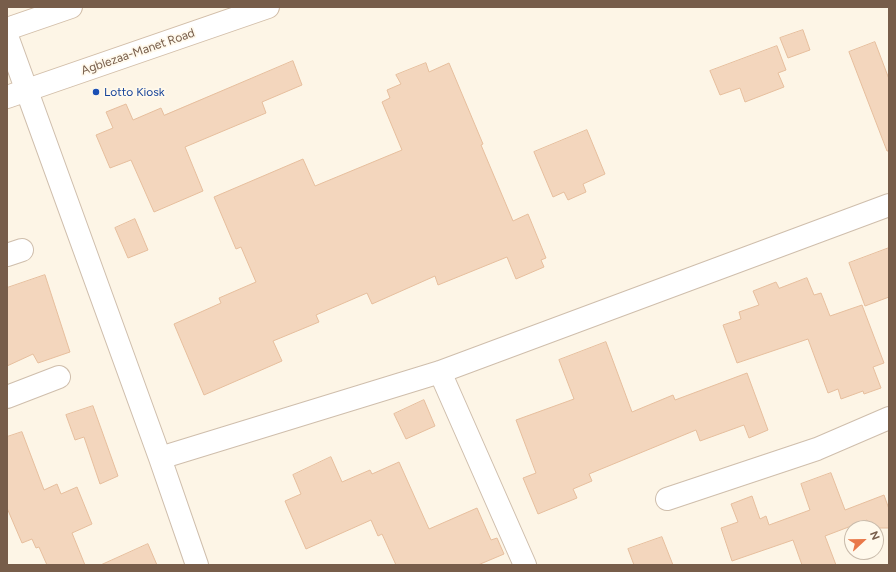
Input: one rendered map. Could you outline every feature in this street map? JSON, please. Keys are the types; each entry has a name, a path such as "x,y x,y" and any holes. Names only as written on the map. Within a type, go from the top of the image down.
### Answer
{"street":[{"path":"7,29 71,7"},
{"name":"Agblezaa-Manet Road","path":"16,94 268,7"},
{"path":"7,36 16,94 160,458 197,565"},
{"path":"160,458 440,372 889,205"},
{"path":"440,372 525,565"},
{"path":"7,397 59,377"},
{"path":"667,499 817,449 889,418"}],"building":[{"path":"803,30 810,50 788,58 780,38"},
{"path":"875,42 889,79 889,151 887,151 849,52"},
{"path":"777,46 786,70 778,73 784,87 745,102 740,88 720,95 710,71"},
{"path":"293,61 302,85 262,102 266,113 185,147 203,191 154,212 131,160 110,168 96,135 113,128 106,112 126,104 133,120 161,108 164,115"},
{"path":"426,63 429,72 449,63 513,221 528,214 546,258 541,260 544,267 516,279 507,257 438,285 435,276 372,304 367,293 316,315 319,322 273,341 282,361 204,395 174,324 221,303 219,298 256,282 241,247 236,249 214,197 303,159 315,186 402,150 382,102 390,98 387,90 401,84 396,75"},
{"path":"587,130 605,174 583,184 586,192 568,200 564,192 553,197 534,152"},
{"path":"135,219 148,250 128,258 115,228"},
{"path":"889,248 889,297 865,306 849,263"},
{"path":"45,275 70,352 38,363 33,354 7,366 7,288"},
{"path":"807,278 814,295 821,293 830,316 862,305 884,363 873,367 881,388 864,394 863,391 841,399 838,389 828,393 808,339 737,363 723,325 741,319 739,312 759,305 753,291 776,282 779,288"},
{"path":"606,342 632,412 673,395 675,400 747,373 768,430 749,438 744,425 700,441 696,430 589,474 592,481 573,489 577,498 538,514 523,478 536,473 516,420 574,399 559,360"},
{"path":"424,400 435,426 406,439 394,414"},
{"path":"93,406 118,476 100,484 84,437 75,440 66,415"},
{"path":"22,432 44,490 57,484 61,494 77,487 92,524 72,533 85,565 47,565 39,547 36,548 32,539 22,543 7,508 7,437"},
{"path":"331,457 342,482 370,470 372,474 399,462 429,529 477,508 491,540 497,538 504,554 478,565 396,565 382,534 378,536 371,520 306,549 285,501 301,494 293,475"},
{"path":"831,473 845,510 884,495 889,509 889,528 884,528 884,520 844,520 844,529 825,536 836,565 802,565 793,540 732,561 721,528 738,522 731,504 752,496 760,519 766,516 769,525 810,510 801,484"},
{"path":"662,537 673,565 634,565 628,549"},
{"path":"148,544 157,565 101,565"}],"place":[{"name":"Lotto Kiosk","path":"96,92"}]}
